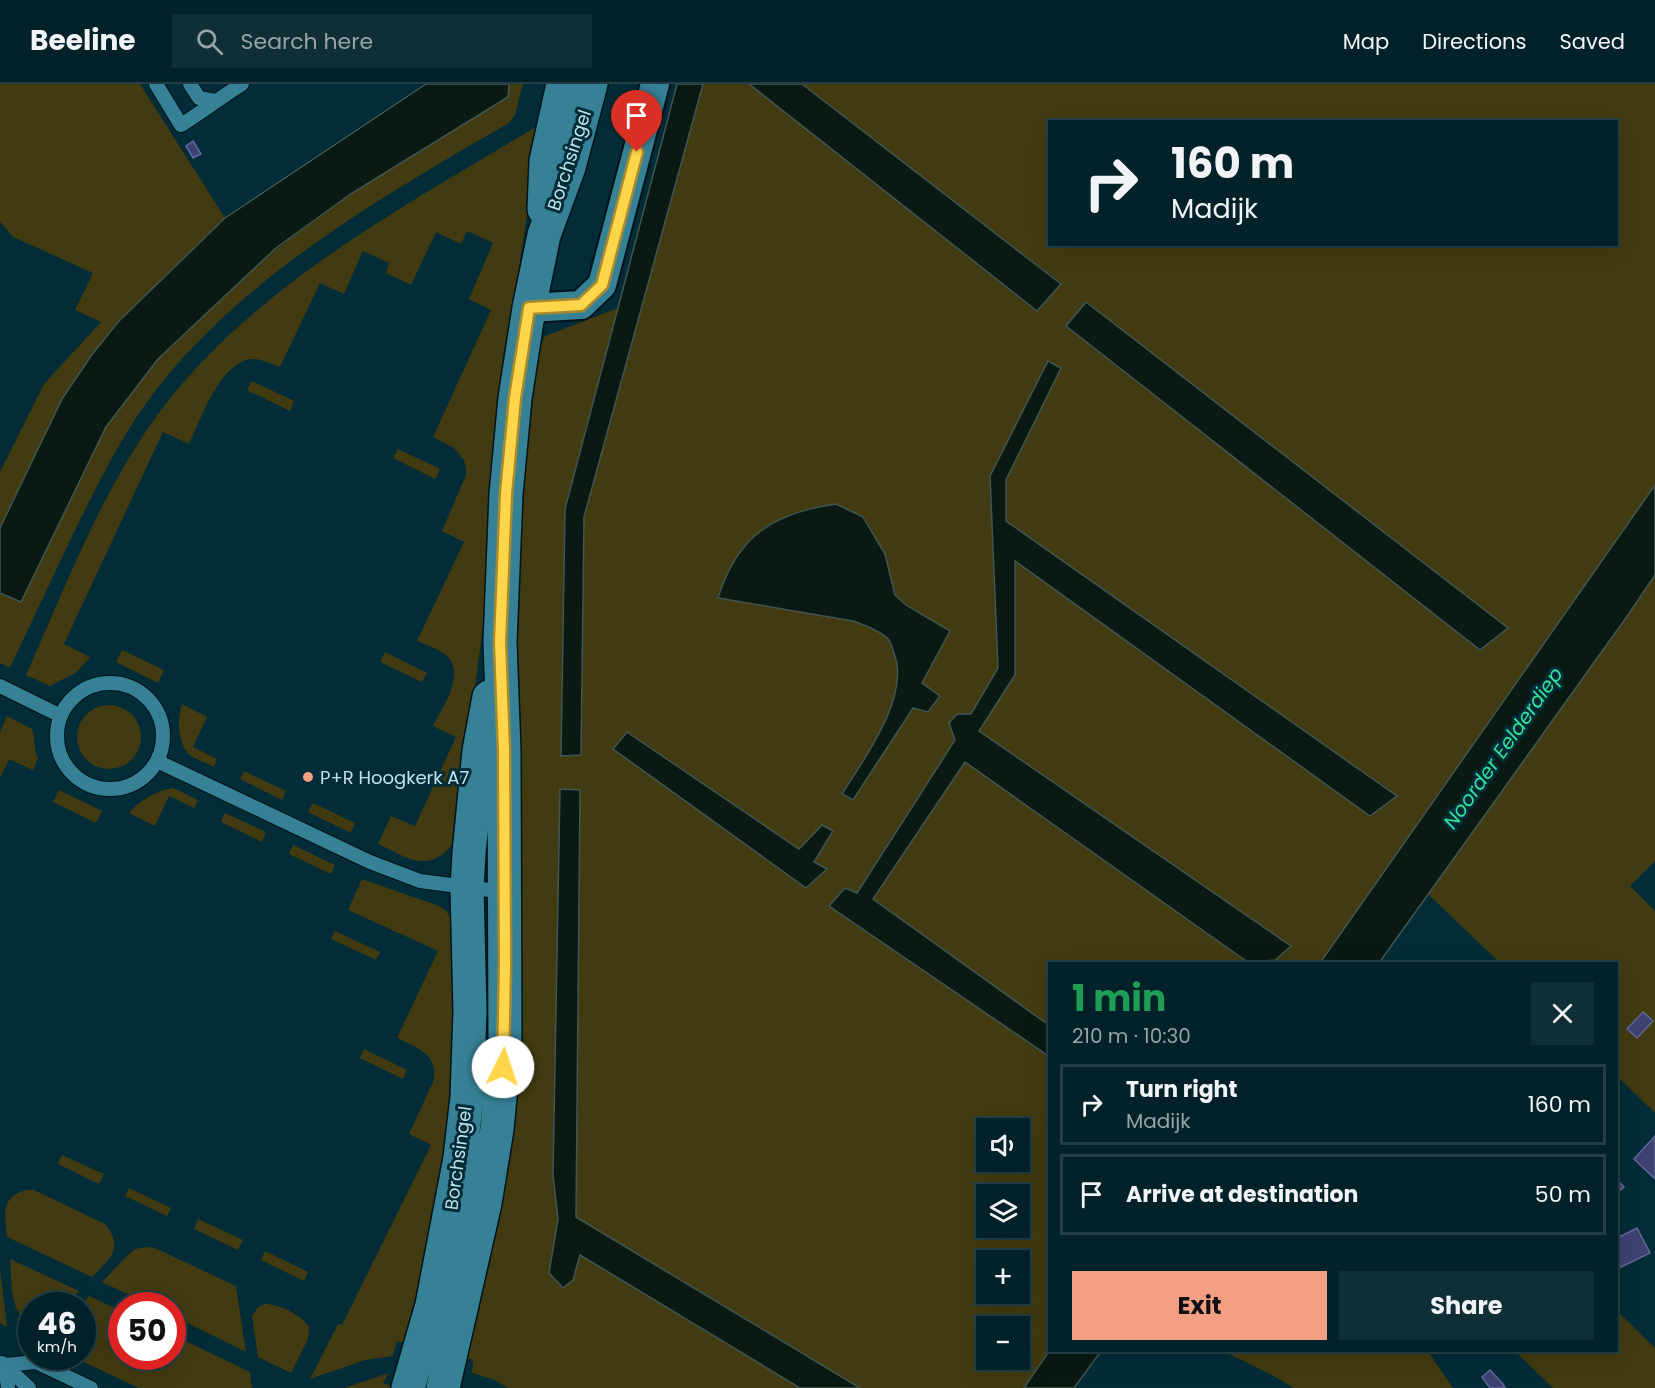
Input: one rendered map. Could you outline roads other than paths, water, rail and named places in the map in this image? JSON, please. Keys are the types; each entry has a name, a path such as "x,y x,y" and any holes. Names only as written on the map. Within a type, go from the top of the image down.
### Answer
{"main road":[{"name":"Borchsingel","path":"544,235 546,161 563,84"},
{"name":"Borchsingel","path":"443,1388 484,1203 497,1129 505,1046 504,751 500,642 506,494 515,398 529,308 544,235 569,167 591,84"},
{"name":"Borchsingel","path":"408,1388 432,1305 460,1158 467,1096 470,1011 467,888 479,751 500,642"}],"street":[{"path":"529,308 581,305 602,285 655,84"}],"lane":[{"path":"156,84 181,124 203,112 215,101 242,84"},
{"path":"190,84 199,98 215,101"},
{"path":"111,682 126,685 141,692 152,703 160,717 164,732 162,748 157,761 146,775 133,784 117,789 101,788 86,783 73,774 61,756 57,731 61,716 69,702 88,687 111,682"},
{"path":"0,687 61,716"},
{"path":"157,761 380,866 420,882 505,892"},
{"path":"3,1364 36,1362 91,1388"},
{"path":"3,1364 8,1388"},
{"path":"3,1364 29,1388"}],"water":[{"path":"426,84 509,84 508,97 352,193 276,248 158,359 106,427 21,602 0,593 0,528 62,399 91,356 118,322 225,218"},
{"path":"677,84 703,84 584,517 581,755 561,756 565,509"},
{"path":"749,84 802,84 1061,284 1037,311"},
{"path":"1086,302 1508,628 1480,650 1066,326"},
{"path":"1048,361 1061,368 1006,480 1006,521 1397,796 1370,816 1015,561 1015,675 979,731 1291,946 1275,960 1248,962 965,762 873,899 1048,1025 1048,1056 829,906 845,888 857,893 955,740 949,723 957,714 971,714 998,668 990,476"},
{"name":"Noorder Eelderdiep","path":"1655,485 1655,575 1628,615 1380,962 1321,962"},
{"path":"836,504 863,517 885,554 895,595 906,605 950,631 922,683 940,696 928,712 913,708 853,800 842,794 883,726 896,688 898,670 889,640 875,629 853,621 718,598 736,558 747,543 761,531 776,521 794,514"},
{"path":"627,732 799,849 822,825 833,831 814,862 827,869 806,888 613,749"},
{"path":"560,789 580,790 576,1217 860,1388 800,1388 580,1255 573,1280 563,1288 549,1273 558,1219 553,1175"},
{"path":"1049,1352 1101,1352 1074,1388 1024,1388"}],"place":[{"name":"P+R Hoogkerk A7","path":"308,777"}]}
